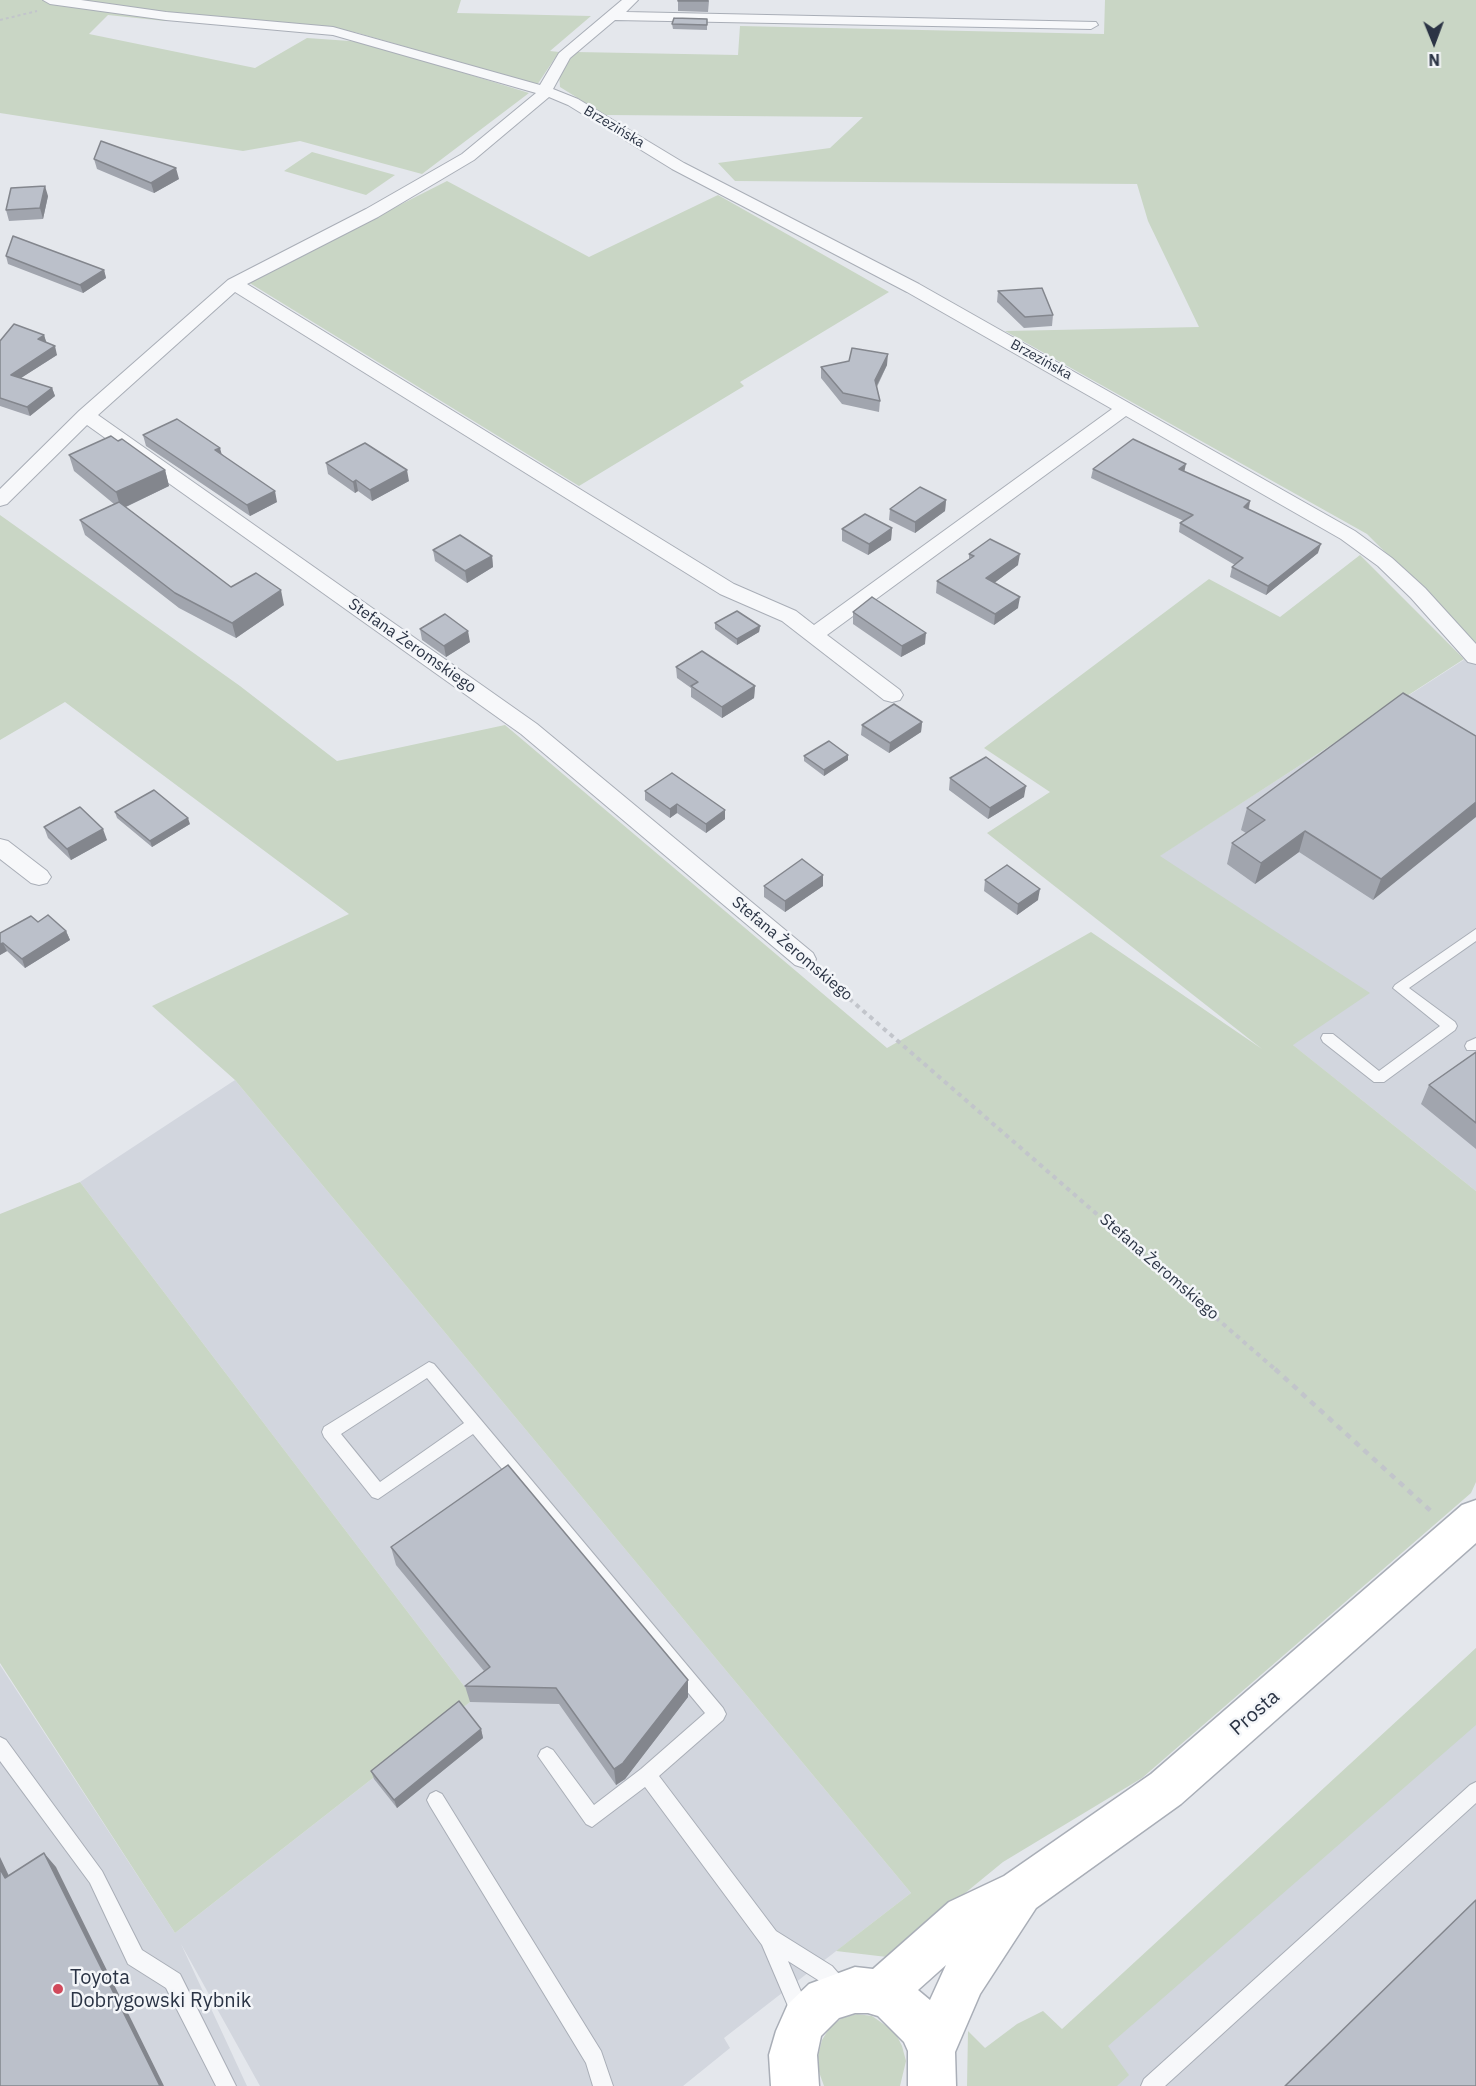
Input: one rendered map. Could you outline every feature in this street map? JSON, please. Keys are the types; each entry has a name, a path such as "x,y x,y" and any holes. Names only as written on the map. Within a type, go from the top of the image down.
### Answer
{"main road":[{"name":"Prosta","path":"804,2020 825,2000 861,1993 965,1918 1020,1892 1166,1789 1466,1527"},
{"name":"Prosta","path":"931,2069 964,1978 1020,1892"},
{"path":"861,1993 903,2005 921,2026 931,2069"},
{"path":"793,2084 794,2049 804,2020"}],"street":[{"name":"Brzezińska","path":"50,0 166,16 333,32 382,43 546,91 573,102 678,166 874,267 1296,504 1368,548 1418,593 1476,657"},
{"path":"0,500 86,415 234,285 372,213 468,157 510,125 546,91 555,69 564,56 631,0"},
{"path":"613,16 1091,25"},
{"path":"234,285 727,589 789,616 816,633 892,695"},
{"path":"816,633 1125,408"},
{"name":"Stefana Żeromskiego","path":"86,415 529,729 804,959"},
{"path":"0,847 39,877"}],"lane":[{"path":"1328,1038 1378,1078 1450,1026 1400,988 1476,934"},
{"path":"475,1424 378,1492 330,1432 429,1369 475,1424 717,1714 647,1775 592,1818 547,1756"},
{"path":"0,1746 96,1877 135,1957 173,1982 226,2086"},
{"path":"647,1775 769,1938 804,2020"},
{"path":"1151,2086 1476,1791"},
{"path":"436,1800 594,2058 603,2086"},
{"path":"769,1938 861,1993"}],"path":[{"name":"Stefana Żeromskiego","path":"804,959 1265,1359 1466,1527"}],"shaded area":[{"path":"1473,654 1476,657 1476,1191 1289,1042 1159,856"},
{"path":"235,1080 911,1893 724,2038 730,2048 683,2086 260,2086 181,1944 247,2086 0,2086 0,1665 175,1933 474,1699 80,1182"},
{"path":"1476,1648 1476,2086 1034,2086"}],"green space":[{"path":"0,0 461,0 457,13 591,16 550,51 559,52 537,85 358,33 323,26 183,14 165,21 108,15 89,34 255,68 307,38 364,42 529,93 422,174 300,141 243,151 0,113"},
{"path":"1105,0 1476,0 1476,643 1367,534 1005,331 1199,327 1148,221 1137,184 735,181 718,163 830,148 863,117 605,115 560,87 559,73 576,52 738,55 740,26 1104,34"},
{"path":"312,152 395,175 366,195 284,171"},
{"path":"447,181 589,257 718,195 889,292 740,382 744,386 579,486 248,282"},
{"path":"0,515 240,686 337,761 505,725 887,1048 1091,932 1262,1049 987,833 1050,792 984,748 1209,579 1280,617 1360,555 1464,659 1160,856 1370,993 1293,1045 1476,1191 1476,1482 1471,1493 1142,1778 1003,1862 887,1957 836,1951 911,1893 235,1080 152,1006 349,914 65,702 0,740"},
{"path":"80,1182 474,1699 175,1933 0,1663 0,1214"},
{"path":"1476,1648 1476,1725 1108,2046 1129,2075 1117,2086 967,2086 968,2031 985,2048 1017,2024 1043,2011 1062,2029"},
{"path":"857,2014 872,2016 895,2032 906,2061 900,2086 824,2086 819,2072 818,2056 822,2040 830,2027 842,2018"}],"building":[{"path":"708,0 708,1 678,1"},
{"path":"674,18 707,19 707,25 672,24"},
{"path":"101,141 176,168 151,183 94,159"},
{"path":"45,186 40,208 6,210 11,188"},
{"path":"13,236 104,270 80,285 6,256"},
{"path":"1042,288 1053,315 1025,317 998,291"},
{"path":"14,324 44,335 38,339 55,346 11,375 52,388 27,407 0,398 0,341"},
{"path":"852,348 888,354 875,380 880,401 843,393 821,367 849,361"},
{"path":"177,419 220,448 215,450 275,491 247,505 143,435"},
{"path":"111,436 118,441 122,439 165,470 116,492 69,455"},
{"path":"1133,439 1186,464 1179,469 1250,501 1244,507 1321,544 1268,586 1232,567 1243,558 1180,523 1193,515 1093,469"},
{"path":"365,443 407,470 370,490 356,480 353,482 326,463"},
{"path":"920,487 946,500 915,522 890,509"},
{"path":"119,502 231,587 256,573 281,590 232,623 175,593 80,520"},
{"path":"865,514 892,528 869,544 842,529"},
{"path":"460,535 492,556 465,571 433,550"},
{"path":"990,539 1020,554 986,578 1020,597 995,614 937,581 974,556 969,554"},
{"path":"872,597 926,633 902,646 853,612"},
{"path":"737,611 760,626 737,639 715,623"},
{"path":"445,614 468,631 444,646 420,629"},
{"path":"702,651 755,686 722,707 691,686 698,682 676,667"},
{"path":"1403,693 1476,736 1476,802 1381,879 1305,831 1261,863 1232,843 1265,820 1247,808"},
{"path":"894,704 922,722 890,743 862,725"},
{"path":"829,741 848,755 824,770 804,756"},
{"path":"986,757 1026,786 990,808 950,778"},
{"path":"672,773 725,810 706,824 677,804 670,809 645,791"},
{"path":"154,790 188,818 150,841 115,812"},
{"path":"80,807 103,829 67,849 44,827"},
{"path":"802,859 823,875 785,901 764,886"},
{"path":"1007,865 1040,889 1018,904 985,880"},
{"path":"48,915 66,931 22,959 3,943 0,944 0,933 31,916 38,922"},
{"path":"1476,1052 1476,1123 1429,1085"},
{"path":"508,1465 688,1680 623,1763 614,1769 556,1688 465,1686 490,1667 391,1547"},
{"path":"459,1701 481,1729 394,1800 371,1771"},
{"name":"Toyota Dobrygowski Rybnik","path":"44,1853 160,2086 0,2086 0,1869 5,1878"},
{"path":"1476,1900 1476,2086 1285,2086"}],"place":[{"name":"Toyota Dobrygowski Rybnik","path":"58,1989"}]}
